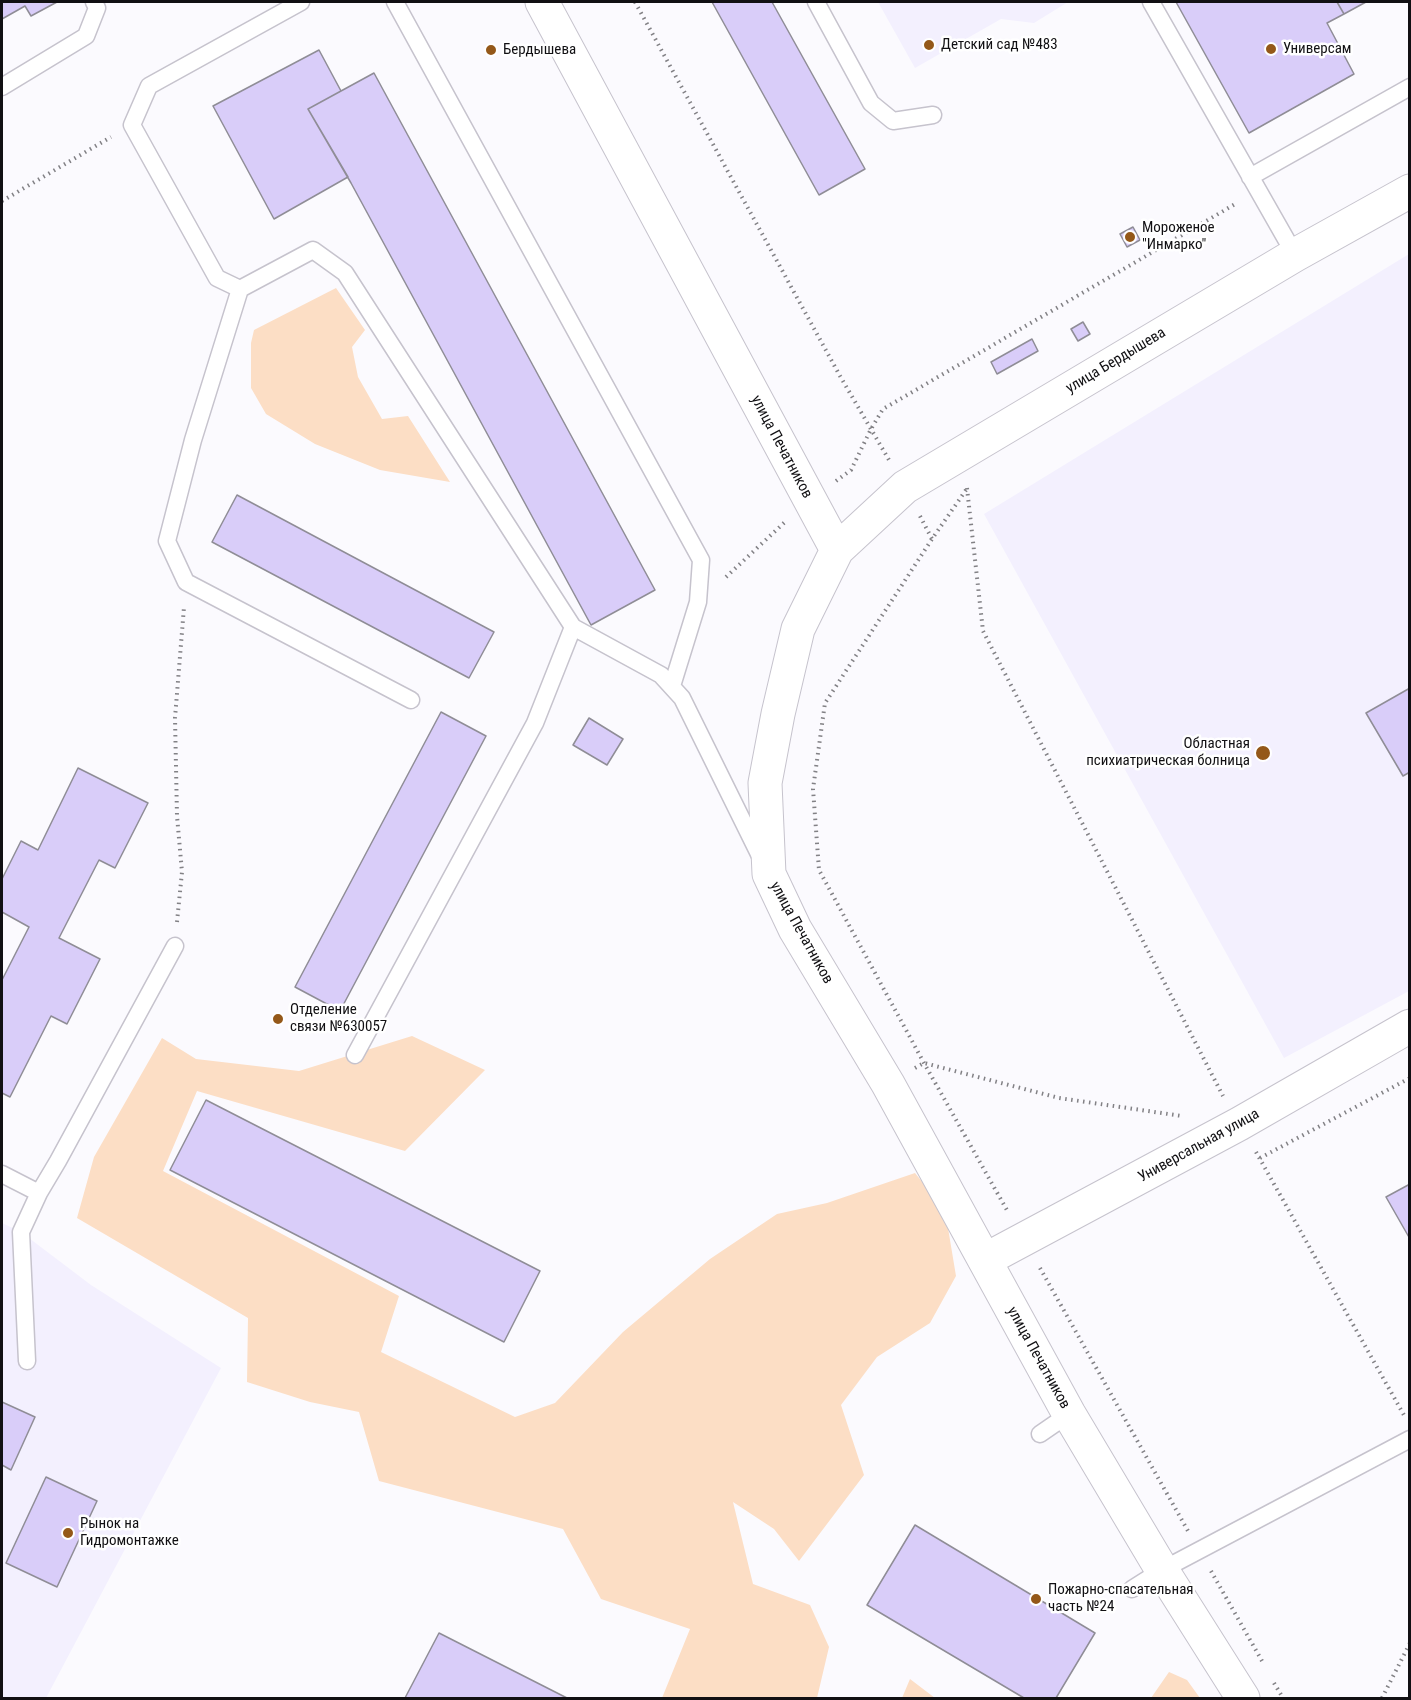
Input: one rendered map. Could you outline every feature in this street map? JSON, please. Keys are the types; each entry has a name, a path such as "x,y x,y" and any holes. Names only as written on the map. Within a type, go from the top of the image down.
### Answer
{"street":[{"name":"улица Печатников","path":"542,2 837,550 798,629 778,714 765,783 769,874 795,929 888,1084 1069,1414 1162,1570 1243,1698"},
{"name":"улица Бердышева","path":"837,550 905,487 1295,255 1410,191"},
{"name":"Универсальная улица","path":"985,1260 1239,1124 1410,1026"}],"lane":[{"path":"2,87 86,36 98,8 94,2"},
{"path":"240,289 217,278 132,124 149,86 301,2"},
{"path":"395,2 701,560 698,602 672,686"},
{"path":"816,2 871,103 893,121 933,115"},
{"path":"1151,2 1295,255"},
{"path":"1254,184 1410,87"},
{"path":"411,700 186,582 166,541 240,289 313,250 345,273 573,627 661,675 682,698 769,874"},
{"path":"355,1055 534,723 573,627"},
{"path":"27,1361 21,1232 39,1193 175,946"},
{"path":"2,1174 39,1193"},
{"path":"1040,1434 1069,1414"},
{"path":"1132,1589 1162,1570 1410,1439"}],"path":[{"path":"635,2 932,539"},
{"path":"2,201 132,124"},
{"path":"698,602 810,499 851,471 871,429 883,410 1254,184"},
{"path":"963,452 983,631 1228,1107 1260,1158 1410,1426"},
{"path":"968,489 932,539 825,704 813,789 819,870 924,1063 1266,1669"},
{"path":"175,946 182,872 177,816 175,718 186,582"},
{"path":"888,1084 924,1063 1059,1098 1183,1116"},
{"path":"1260,1158 1410,1078"},
{"path":"1382,1698 1410,1643"},
{"path":"1272,1679 1283,1698"}],"shaded area":[{"name":"Детский сад №483","path":"878,2 1068,2 1034,23 1001,19 915,68"},
{"name":"Областная психиатрическая болница","path":"1409,254 1409,991 1284,1058 984,514"},
{"path":"336,288 365,330 352,347 358,377 382,419 408,416 450,482 380,470 315,444 266,414 251,388 251,343 254,330"},
{"path":"412,1036 485,1070 405,1151 197,1091 163,1171 399,1296 381,1352 515,1417 555,1403 623,1332 710,1259 777,1214 827,1203 915,1173 945,1210 956,1276 930,1323 877,1357 841,1405 864,1475 799,1561 774,1529 733,1502 753,1584 810,1605 829,1647 817,1698 662,1698 690,1629 601,1599 563,1529 379,1481 359,1412 310,1402 247,1382 248,1318 77,1218 94,1157 162,1038 196,1059 299,1071"},
{"name":"Рынок на Гидромонтажке","path":"2,1223 21,1232 91,1285 221,1368 46,1698 2,1698"},
{"path":"1169,1672 1187,1680 1200,1698 1151,1698"},
{"path":"910,1679 935,1698 902,1698"}],"building":[{"path":"2,2 57,2 31,16 25,6 2,19"},
{"path":"712,2 772,2 865,169 819,195"},
{"name":"Универсам","path":"1176,2 1337,2 1344,14 1327,23 1354,74 1249,133"},
{"path":"1337,2 1366,2 1344,14"},
{"path":"319,50 341,91 308,109 348,177 274,219 213,106"},
{"path":"374,73 655,590 591,625 351,183 308,109"},
{"name":"Мороженое \"Инмарко\"","path":"1133,227 1140,240 1127,247 1120,234"},
{"path":"1083,322 1090,334 1078,341 1071,329"},
{"path":"1032,339 1038,351 997,374 991,362"},
{"path":"237,495 494,632 469,678 212,542"},
{"path":"1410,688 1410,772 1403,776 1366,713"},
{"path":"441,712 486,736 340,1011 295,987"},
{"path":"589,718 623,739 607,765 573,745"},
{"path":"78,768 148,803 115,868 99,860 59,938 100,959 67,1024 51,1016 10,1097 2,1093 2,980 29,927 2,912 2,879 21,841 38,850"},
{"path":"206,1100 540,1271 504,1342 170,1170"},
{"path":"1410,1184 1410,1239 1386,1197"},
{"path":"2,1402 35,1417 11,1470 2,1465"},
{"path":"46,1477 97,1501 57,1587 6,1563"},
{"path":"915,1525 1095,1633 1056,1698 1024,1698 867,1605"},
{"path":"439,1633 567,1698 405,1698"}],"place":[{"name":"Детский сад №483","path":"929,45"},
{"name":"Универсам","path":"1271,49"},
{"name":"Бердышева","path":"491,50"},
{"name":"Мороженое \"Инмарко\"","path":"1130,237"},
{"name":"Областная психиатрическая болница","path":"1263,753"},
{"name":"Отделение связи №630057","path":"278,1019"},
{"name":"Рынок на Гидромонтажке","path":"68,1533"},
{"name":"Пожарно-спасательная часть №24","path":"1036,1599"}]}
